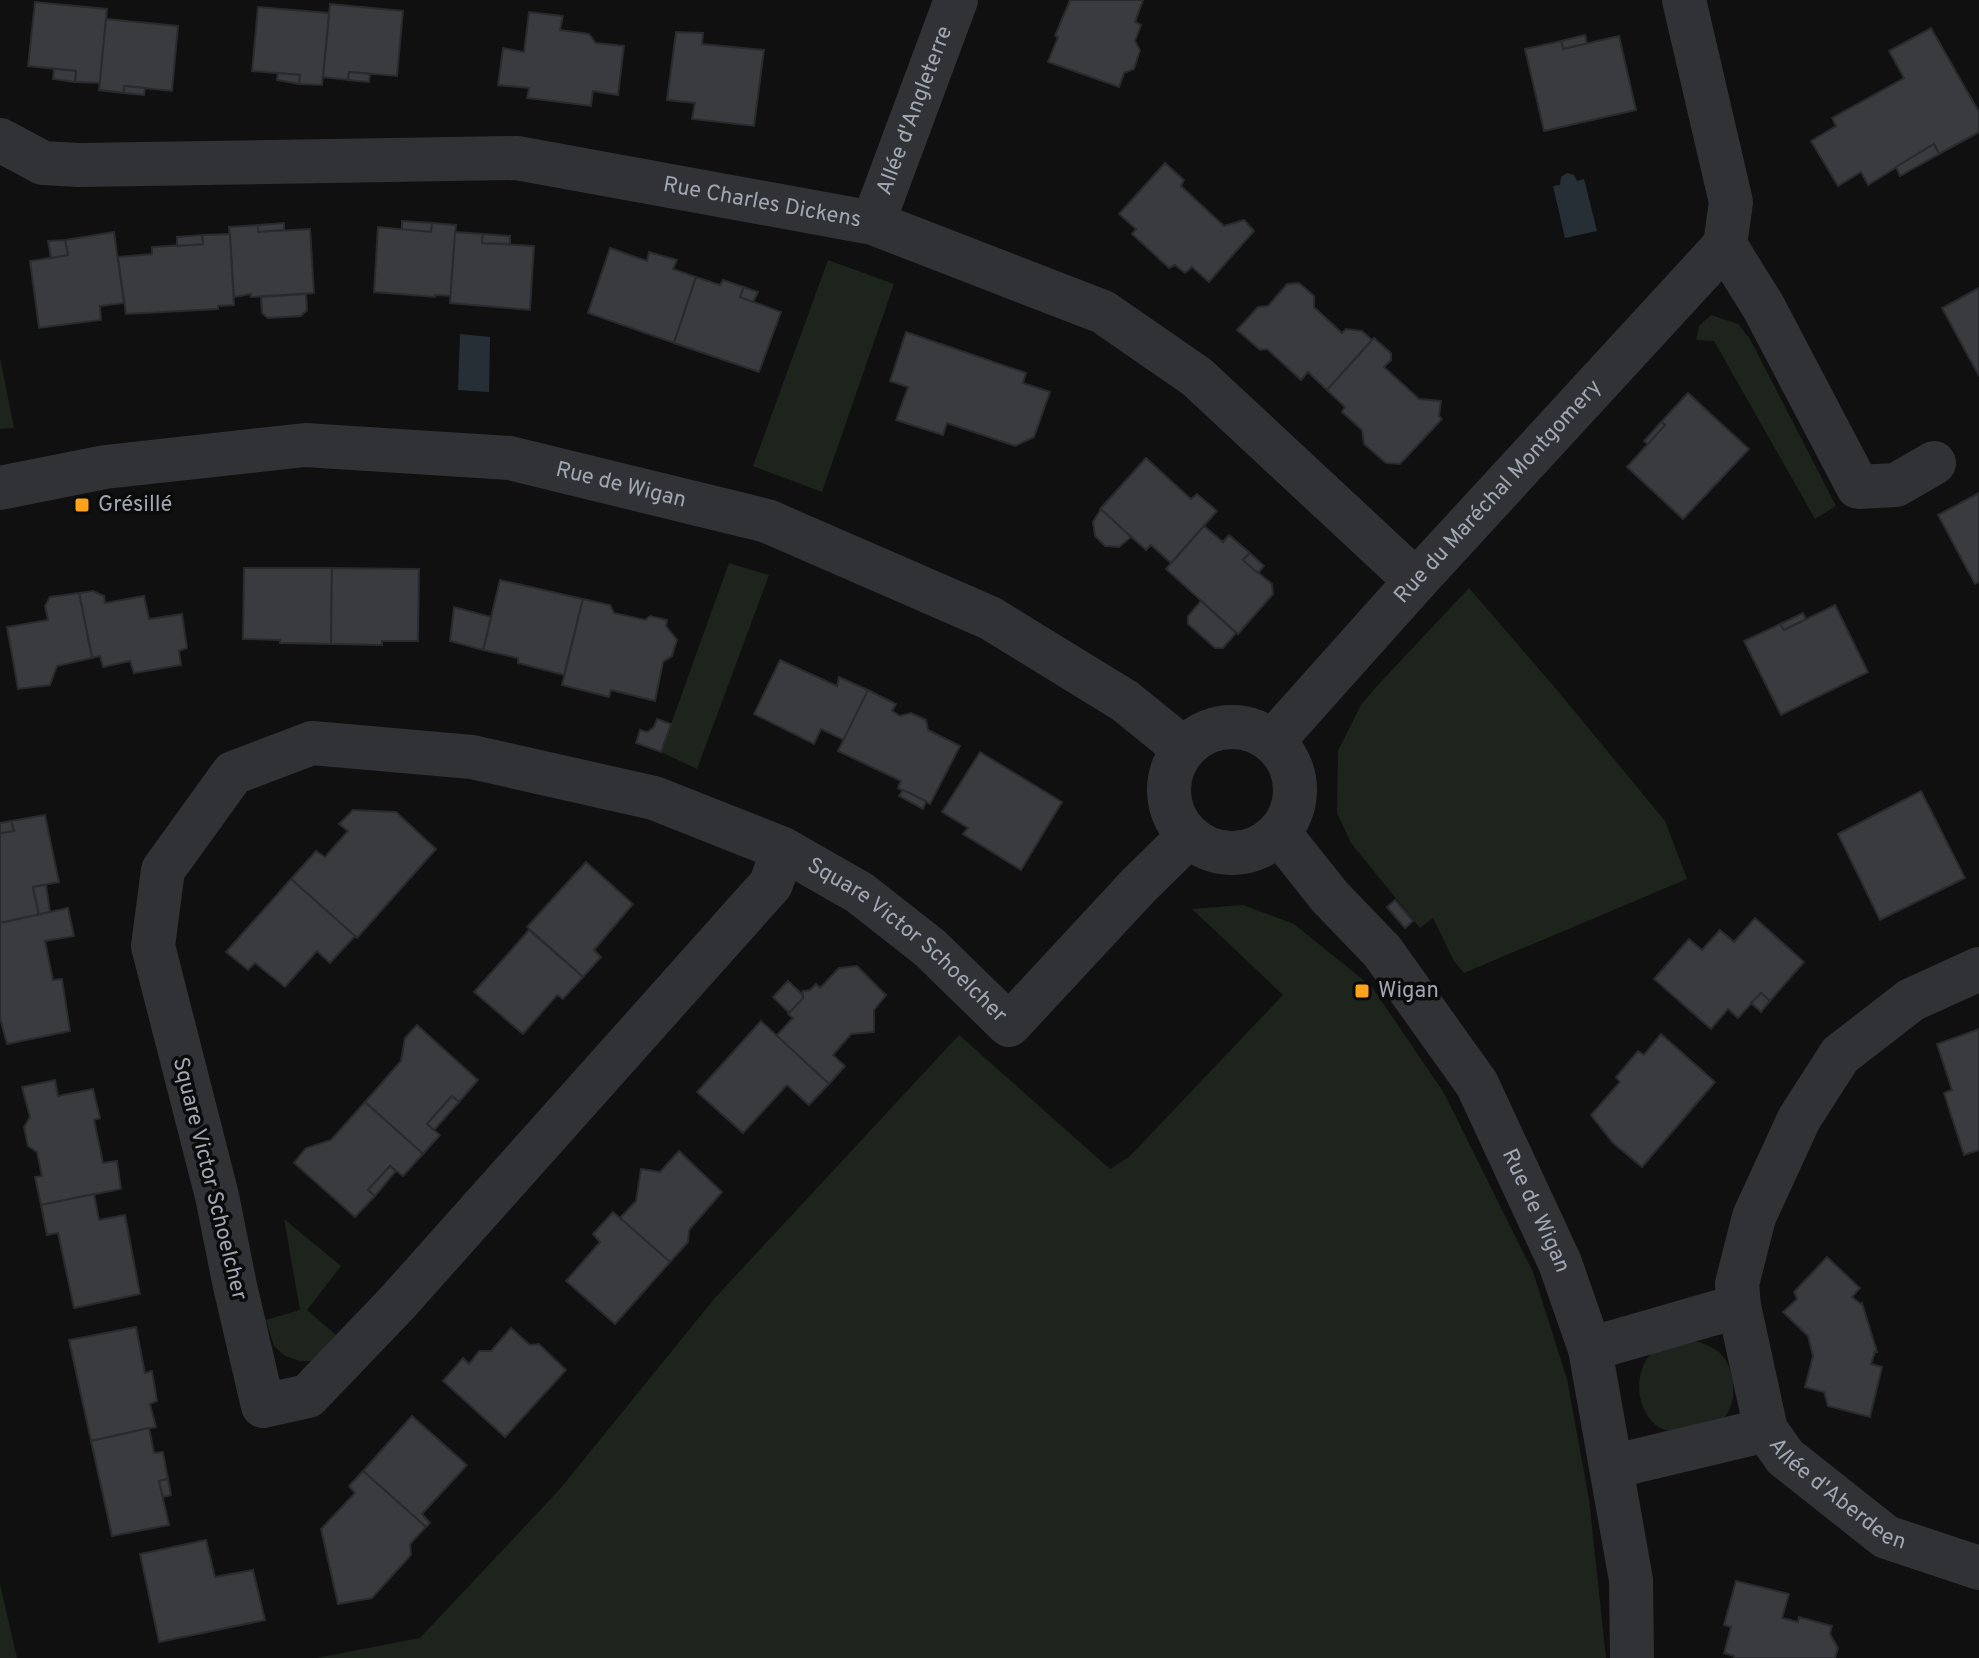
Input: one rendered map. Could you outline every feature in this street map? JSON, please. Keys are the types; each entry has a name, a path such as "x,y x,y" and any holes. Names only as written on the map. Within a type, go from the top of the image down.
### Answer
{"street":[{"name":"Allée d'Angleterre","path":"873,223 956,0"},
{"path":"1684,0 1731,202 1725,245 1763,306 1858,487 1896,485 1934,463"},
{"name":"Rue Charles Dickens","path":"0,140 43,163 67,164 517,158 873,223 1103,312 1197,377 1416,581"},
{"name":"Rue du Maréchal Montgomery","path":"1273,741 1725,245"},
{"name":"Rue de Wigan","path":"0,488 105,467 305,445 510,458 767,521 795,533 990,618 1125,701 1183,748"},
{"path":"1219,725 1249,728 1273,741 1288,761 1297,791 1290,814 1279,833 1261,846 1235,855 1211,850 1188,837 1172,813 1167,788 1172,766 1183,748 1200,734 1219,725"},
{"name":"Square Victor Schoelcher","path":"783,849 771,884 397,1303 308,1396 263,1406 217,1196 153,946 163,870 233,773 312,743 472,757 654,798 783,849 860,893 930,948 1009,1025 1188,837"},
{"name":"Rue de Wigan","path":"1279,833 1330,897 1382,951 1477,1084 1560,1263 1590,1349 1631,1580 1632,1658"},
{"path":"1766,1430 1737,1284 1754,1217 1799,1119 1840,1055 1911,1000 1979,969"},
{"path":"1590,1349 1739,1306"},
{"name":"Allée d'Aberdeen","path":"1611,1467 1766,1430 1785,1457 1886,1537 1979,1568"}],"shaded area":[{"path":"1567,173 1574,175 1577,181 1584,179 1597,231 1565,238 1553,186 1560,185 1561,177"},
{"path":"828,260 894,284 822,492 753,466"},
{"path":"1711,315 1738,324 1750,339 1836,506 1815,519 1714,341 1696,340 1699,326"},
{"path":"460,334 490,337 489,392 458,390"},
{"path":"0,358 14,428 0,429"},
{"path":"729,563 769,575 697,769 661,752"},
{"path":"1469,588 1665,821 1687,879 1464,973 1454,961 1433,918 1420,928 1351,843 1337,813 1338,751 1361,705"},
{"path":"1243,905 1294,924 1372,987 1444,1093 1533,1272 1567,1379 1589,1499 1606,1658 316,1658 420,1638 560,1489 714,1299 959,1035 1110,1169 1129,1157 1283,995 1192,909"},
{"path":"284,1219 341,1266 307,1310 342,1340 317,1361 300,1361 285,1356 274,1346 266,1320 300,1310"},
{"path":"1692,1340 1714,1348 1726,1360 1733,1380 1732,1401 1724,1418 1714,1425 1681,1431 1667,1430 1655,1425 1645,1411 1640,1394 1640,1375 1654,1351 1665,1345"},
{"path":"0,1584 17,1658 0,1658"}],"building":[{"path":"1070,0 1143,0 1135,22 1141,25 1135,41 1140,50 1134,69 1124,73 1119,87 1048,62"},
{"path":"35,2 107,9 100,83 75,82 76,71 28,66"},
{"path":"330,4 403,11 397,76 349,72 348,80 323,77"},
{"path":"258,7 329,13 322,85 299,84 300,75 252,71"},
{"path":"529,12 563,16 560,30 589,34 596,43 624,46 618,95 593,91 591,106 527,98 529,88 498,85 503,48 524,52"},
{"path":"106,19 178,26 172,91 124,86 124,93 99,90"},
{"path":"1931,28 1979,112 1979,132 1939,154 1934,144 1868,185 1861,172 1838,186 1811,141 1836,126 1832,118 1904,78 1889,51"},
{"path":"676,32 703,33 702,44 764,50 754,126 692,119 695,103 667,100"},
{"path":"1585,35 1587,44 1563,49 1561,41"},
{"path":"1619,36 1636,110 1544,131 1525,49 1561,41 1563,49"},
{"path":"54,69 76,71 75,82 53,79"},
{"path":"349,72 370,74 369,82 348,80"},
{"path":"278,73 300,75 299,84 277,80"},
{"path":"124,86 145,88 144,95 124,93"},
{"path":"1934,144 1939,154 1900,176 1896,167"},
{"path":"1165,163 1184,180 1181,186 1224,226 1244,220 1254,231 1209,282 1192,267 1185,273 1175,265 1169,268 1132,234 1136,229 1119,214"},
{"path":"402,221 432,223 431,232 402,230"},
{"path":"284,223 284,230 258,232 258,225"},
{"path":"432,223 456,225 451,296 374,292 378,227 431,232"},
{"path":"258,225 258,232 310,229 314,293 234,297 229,227"},
{"path":"114,232 124,303 100,306 101,320 39,328 30,261 68,255 65,240"},
{"path":"455,232 483,234 482,243 534,246 530,310 450,303"},
{"path":"230,234 234,305 218,306 218,309 126,314 118,257 152,254 152,247 203,244 202,235"},
{"path":"483,234 510,236 510,244 482,243"},
{"path":"202,235 203,244 177,246 177,237"},
{"path":"65,240 68,255 51,258 48,241"},
{"path":"610,248 647,261 649,252 677,260 673,269 696,277 674,343 588,313"},
{"path":"696,277 720,285 723,280 744,287 740,297 781,312 759,372 674,343"},
{"path":"1299,283 1314,296 1314,307 1342,333 1346,329 1362,331 1372,340 1327,390 1308,372 1301,380 1267,349 1260,350 1237,330 1258,307 1268,306 1287,284"},
{"path":"744,287 758,292 753,302 740,297"},
{"path":"1979,288 1979,376 1942,308"},
{"path":"306,294 307,310 301,316 268,318 262,313 261,297"},
{"path":"906,332 1026,373 1023,383 1050,392 1034,437 1015,446 947,423 943,435 896,420 908,387 890,381"},
{"path":"1374,338 1391,353 1391,360 1384,367 1419,399 1441,401 1439,416 1442,419 1400,464 1386,463 1364,444 1362,430 1342,412 1345,407 1327,390"},
{"path":"1688,393 1749,449 1683,519 1627,467 1665,425 1661,422"},
{"path":"1661,422 1665,425 1648,444 1644,441"},
{"path":"1146,458 1191,499 1197,494 1217,511 1171,563 1151,545 1146,550 1100,509"},
{"path":"1979,493 1979,582 1975,584 1938,515"},
{"path":"1101,509 1131,537 1119,547 1105,546 1095,536 1093,522"},
{"path":"1204,526 1223,542 1229,535 1250,553 1243,560 1272,584 1273,594 1238,634 1166,569"},
{"path":"1250,553 1264,566 1258,573 1243,560"},
{"path":"244,568 332,568 331,644 243,639"},
{"path":"332,568 419,569 418,641 382,641 382,645 331,644"},
{"path":"500,580 583,599 564,675 518,663 518,658 483,650"},
{"path":"93,591 104,596 105,603 144,596 149,619 182,614 187,648 179,651 181,665 134,673 130,661 103,667 100,656 92,658 79,593"},
{"path":"79,593 92,658 57,666 50,685 18,689 7,627 48,620 45,606 50,597"},
{"path":"583,599 610,605 614,613 645,620 650,616 667,620 666,626 677,640 672,656 663,662 655,701 611,690 609,697 562,685"},
{"path":"1201,601 1236,633 1223,648 1215,648 1188,624 1188,616"},
{"path":"1835,605 1868,672 1781,715 1744,641 1780,624 1784,630"},
{"path":"454,607 491,617 483,650 450,641"},
{"path":"1803,613 1806,619 1784,630 1780,624"},
{"path":"780,660 837,686 839,677 868,690 844,740 821,729 814,744 754,714"},
{"path":"868,690 896,704 892,711 900,716 911,713 926,720 928,730 960,746 930,804 898,788 901,781 838,751"},
{"path":"657,719 671,724 661,752 636,743 640,730 647,732 654,727"},
{"path":"980,752 1062,802 1021,870 963,834 968,828 942,812"},
{"path":"903,790 926,801 923,809 899,796"},
{"path":"1921,791 1965,878 1880,920 1838,834"},
{"path":"353,810 396,812 436,849 357,938 291,879 316,851 325,857 348,831 339,824"},
{"path":"45,815 59,882 33,887 39,915 0,923 0,833 14,831 11,821"},
{"path":"11,821 14,831 0,833 0,823"},
{"path":"586,862 633,904 594,950 601,957 583,977 527,927"},
{"path":"291,879 355,936 330,963 317,951 285,987 255,963 248,970 226,952"},
{"path":"46,885 50,912 39,915 33,887"},
{"path":"1395,900 1413,921 1405,928 1387,907"},
{"path":"68,908 74,936 45,941 53,980 62,979 70,1031 7,1044 0,1018 0,923"},
{"path":"1755,918 1804,962 1770,1001 1761,993 1738,1018 1728,1009 1711,1029 1654,979 1689,939 1702,950 1720,930 1734,942"},
{"path":"529,930 583,977 563,999 557,995 523,1034 474,992"},
{"path":"857,966 886,995 874,1010 874,1032 851,1034 833,1055 845,1066 829,1084 776,1036 793,1018 788,1014 803,998 803,991 810,990 816,984 820,988 839,968"},
{"path":"788,981 803,998 789,1013 773,997"},
{"path":"1761,993 1770,1001 1761,1012 1751,1003"},
{"path":"761,1021 829,1084 809,1105 787,1085 743,1133 697,1092"},
{"path":"417,1025 478,1080 459,1102 452,1096 427,1124 440,1135 423,1154 365,1102 401,1061 405,1038"},
{"path":"1979,1029 1979,1150 1964,1155 1944,1093 1952,1090 1937,1044"},
{"path":"1661,1034 1715,1082 1642,1167 1613,1143 1591,1115 1620,1082 1616,1077 1638,1051 1644,1055"},
{"path":"55,1080 58,1096 93,1089 100,1118 94,1120 103,1163 117,1161 121,1189 41,1205 35,1177 42,1176 37,1152 28,1146 24,1127 30,1117 22,1087"},
{"path":"452,1096 459,1102 434,1130 427,1124"},
{"path":"365,1102 423,1154 403,1176 390,1166 368,1190 375,1196 355,1217 294,1163 306,1148 331,1140"},
{"path":"679,1151 722,1192 689,1230 688,1242 670,1262 620,1218 636,1201 641,1169 660,1172"},
{"path":"390,1166 396,1171 375,1196 368,1190"},
{"path":"94,1194 99,1220 125,1215 140,1294 74,1308 58,1233 47,1235 41,1205"},
{"path":"613,1212 670,1262 615,1324 566,1281 600,1242 593,1234"},
{"path":"1827,1257 1860,1288 1852,1297 1862,1303 1877,1352 1871,1364 1882,1367 1870,1417 1828,1406 1824,1392 1805,1387 1813,1356 1808,1336 1783,1312 1797,1299 1794,1292"},
{"path":"136,1327 145,1373 152,1371 157,1401 150,1404 156,1427 91,1441 69,1340"},
{"path":"511,1328 530,1345 539,1344 566,1370 505,1437 443,1381 463,1358 469,1364 479,1351 491,1351"},
{"path":"412,1416 467,1465 422,1514 430,1523 426,1527 363,1471"},
{"path":"149,1428 154,1453 163,1452 168,1479 159,1481 169,1525 112,1536 91,1441"},
{"path":"363,1471 426,1527 410,1544 411,1555 372,1598 338,1604 321,1529 355,1493 349,1486"},
{"path":"168,1479 171,1495 163,1497 159,1481"},
{"path":"206,1540 215,1577 253,1570 265,1620 159,1642 140,1554"},
{"path":"1736,1581 1789,1594 1782,1618 1798,1622 1799,1617 1832,1626 1830,1634 1838,1648 1835,1658 1734,1658 1724,1653 1731,1627 1724,1625"}],"place":[{"name":"Grésillé","path":"82,505"},
{"name":"Wigan","path":"1362,991"}]}
